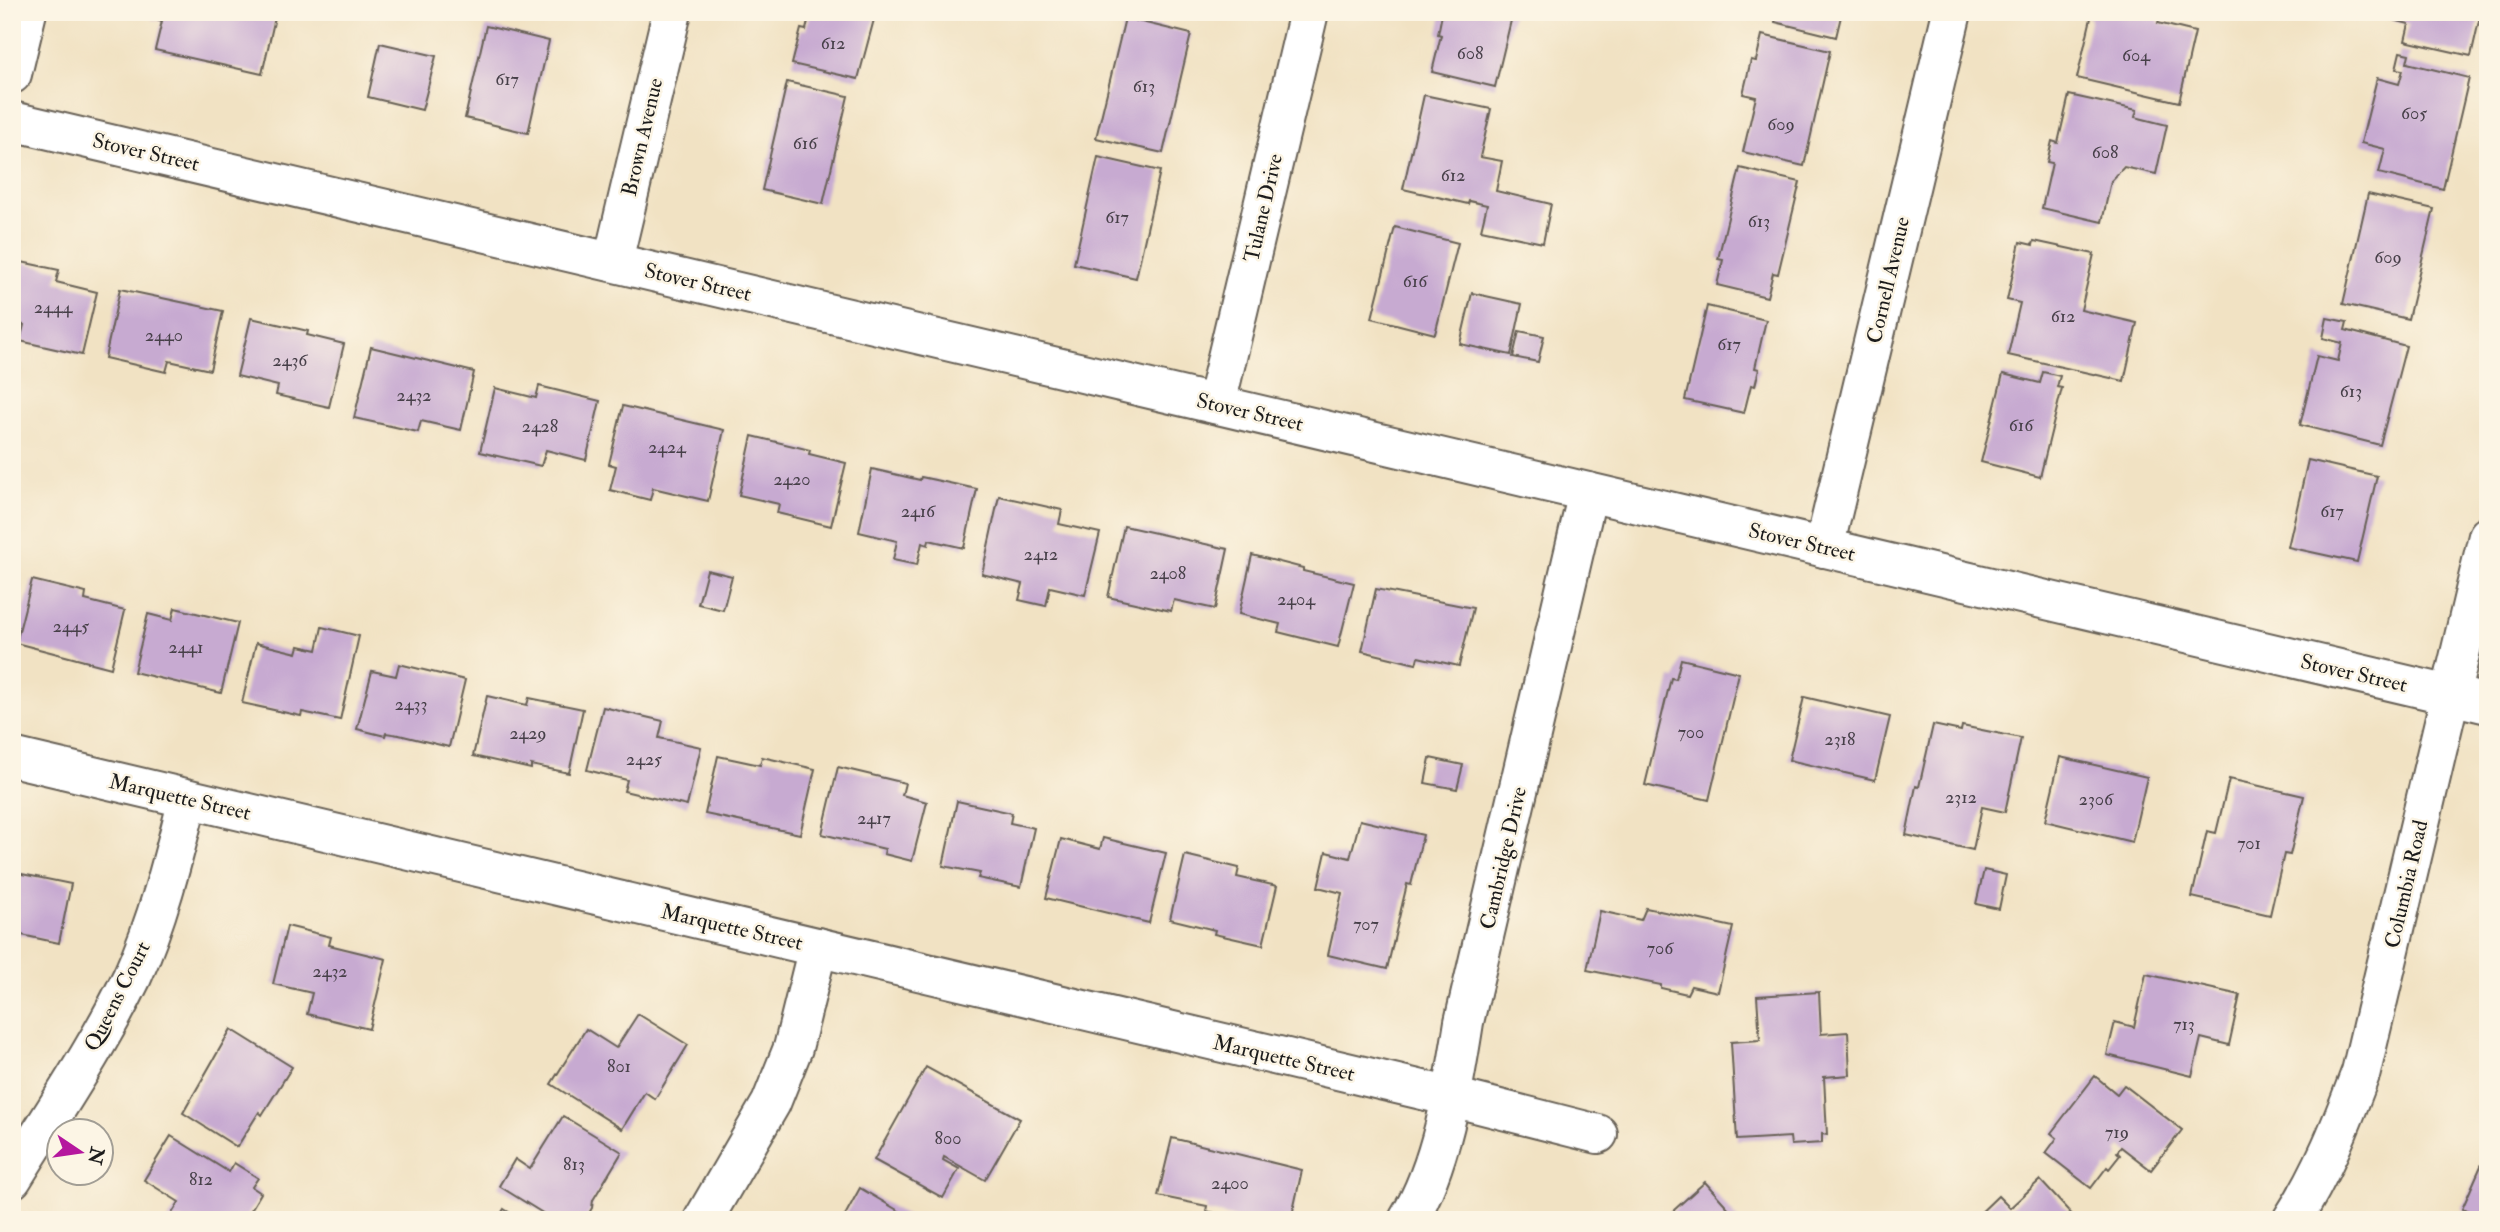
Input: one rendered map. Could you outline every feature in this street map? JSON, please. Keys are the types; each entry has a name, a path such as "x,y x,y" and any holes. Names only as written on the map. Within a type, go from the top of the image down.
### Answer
{"street":[{"path":"12,74 27,12"},
{"name":"Brown Avenue","path":"613,261 671,12"},
{"name":"Tulane Drive","path":"1216,404 1309,12"},
{"name":"Cornell Avenue","path":"1824,548 1952,12"},
{"name":"Stover Street","path":"12,121 2488,704"},
{"name":"Cambridge Drive","path":"1408,1220 1427,1181 1452,1097 1464,1022 1588,492"},
{"name":"Columbia Road","path":"2292,1220 2306,1199 2341,1126 2361,1072 2488,537"},
{"name":"Marquette Street","path":"12,757 1452,1097 1598,1134"},
{"name":"Queens Court","path":"12,1179 101,1034 132,976 167,885 188,799"},
{"path":"703,1220 771,1103 793,1048 818,947"}],"building":[{"path":"153,12 276,13 262,74 155,50 162,21 151,19"},
{"path":"810,12 876,12 858,79 792,64 801,29 806,30"},
{"path":"1447,12 1513,12 1495,87 1432,72 1441,35 1438,34 1442,14 1447,15"},
{"path":"1777,12 1842,12 1836,37 1775,22"},
{"path":"2088,12 2161,12 2158,23 2195,32 2179,102 2077,78 2091,18 2087,17"},
{"path":"2387,12 2481,12 2471,56 2405,41 2409,24 2386,18"},
{"path":"1125,18 1191,34 1163,153 1096,138"},
{"path":"486,26 549,41 528,133 465,118"},
{"path":"1762,35 1830,51 1804,166 1743,152 1756,97 1743,94 1751,60 1756,61"},
{"path":"380,43 436,56 422,110 368,97"},
{"path":"2400,52 2409,54 2407,63 2469,78 2443,189 2379,173 2385,149 2361,143 2377,78 2399,84 2403,70 2396,69"},
{"path":"787,82 848,96 823,204 762,190"},
{"path":"1424,95 1491,109 1480,157 1502,161 1496,191 1551,204 1543,243 1481,230 1487,205 1469,201 1468,204 1403,189"},
{"path":"2069,95 2137,110 2135,117 2167,125 2156,174 2124,167 2111,181 2102,222 2042,208 2052,163 2047,162 2052,141 2058,143"},
{"path":"1098,157 1160,171 1136,278 1074,264"},
{"path":"1740,168 1800,182 1778,274 1773,273 1767,297 1717,285 1723,260 1718,259"},
{"path":"2368,194 2434,209 2408,319 2343,304"},
{"path":"1395,227 1458,243 1435,334 1372,318"},
{"path":"2034,241 2094,254 2081,310 2137,323 2124,381 2008,355 2020,303 2007,300 2020,242 2033,245"},
{"path":"12,260 59,270 56,282 97,292 82,355 20,341 24,325 12,322"},
{"path":"120,289 223,311 210,370 169,361 166,372 105,358"},
{"path":"1472,293 1522,304 1511,355 1460,344"},
{"path":"1707,306 1766,320 1755,368 1759,369 1755,386 1751,385 1744,413 1685,400"},
{"path":"251,318 308,331 307,335 344,344 329,407 276,395 278,386 237,376"},
{"path":"2327,318 2347,322 2345,330 2406,346 2380,445 2300,425 2317,356 2338,361 2342,343 2323,338"},
{"path":"1519,331 1544,336 1538,362 1513,357"},
{"path":"371,347 474,372 461,430 421,421 418,432 354,418"},
{"path":"2043,372 2060,376 2057,387 2062,388 2040,477 1981,462 2003,374 2040,383"},
{"path":"539,386 600,401 586,460 546,450 541,466 480,452 495,388 536,398"},
{"path":"623,406 724,430 708,501 653,488 650,500 610,490 616,466 609,464"},
{"path":"752,436 810,450 809,454 846,463 831,526 777,513 779,504 739,495"},
{"path":"2308,460 2377,476 2357,562 2288,547"},
{"path":"872,469 977,489 964,548 929,540 928,545 922,543 917,565 893,560 897,541 859,532"},
{"path":"999,496 1062,510 1059,524 1100,533 1085,595 1050,587 1046,606 1019,600 1023,584 982,574"},
{"path":"1124,526 1228,549 1215,609 1174,600 1171,611 1108,597"},
{"path":"1252,555 1354,583 1338,647 1278,632 1280,624 1239,614"},
{"path":"707,570 732,576 723,610 698,604"},
{"path":"32,580 86,593 85,600 125,610 111,668 16,643"},
{"path":"1376,589 1473,608 1459,666 1418,657 1416,664 1362,651"},
{"path":"175,608 238,623 221,693 134,672 148,614 172,620"},
{"path":"322,627 359,636 340,720 302,712 301,716 242,703 256,643 297,653 299,646 317,650"},
{"path":"1681,659 1739,673 1709,800 1645,785 1671,678 1676,679"},
{"path":"399,664 465,680 449,747 399,735 386,733 385,736 357,729 372,671 396,676"},
{"path":"487,696 527,705 529,698 583,709 569,773 531,765 531,769 473,756"},
{"path":"1804,697 1890,717 1875,780 1789,760"},
{"path":"603,707 663,721 659,738 701,747 687,806 624,791 627,780 587,770"},
{"path":"1933,725 1961,731 1962,726 2021,738 2005,812 1982,807 1973,850 1906,835"},
{"path":"718,756 760,765 762,757 815,769 800,834 705,814"},
{"path":"2060,757 2147,777 2132,842 2045,821"},
{"path":"1430,758 1463,765 1457,789 1425,783"},
{"path":"838,767 905,783 902,795 927,802 912,861 884,854 885,849 822,834"},
{"path":"2229,779 2304,796 2290,855 2284,854 2270,915 2192,897 2207,831 2216,833"},
{"path":"957,801 1012,813 1010,823 1034,828 1021,887 978,878 980,873 943,866"},
{"path":"1360,820 1423,835 1411,885 1407,884 1387,969 1328,955 1342,893 1318,887 1326,852 1350,858"},
{"path":"1103,838 1166,853 1149,923 1046,898 1061,839 1100,849"},
{"path":"1185,855 1239,868 1237,877 1277,886 1263,945 1214,934 1215,930 1170,919"},
{"path":"1984,870 2006,875 1999,909 1976,904"},
{"path":"12,872 71,884 59,943 17,934 12,950"},
{"path":"1646,908 1733,927 1718,992 1691,986 1687,994 1661,988 1661,985 1587,970 1600,911 1641,920"},
{"path":"287,926 331,937 329,945 386,959 369,1029 307,1014 312,993 273,984"},
{"path":"2146,974 2240,995 2229,1045 2201,1038 2192,1076 2107,1055 2115,1022 2134,1027"},
{"path":"1819,992 1821,1034 1848,1032 1850,1075 1824,1077 1827,1135 1822,1134 1822,1143 1791,1145 1790,1137 1737,1140 1731,1042 1760,1040 1757,996"},
{"path":"638,1014 688,1045 655,1099 645,1092 622,1129 551,1084 586,1029 616,1048"},
{"path":"231,1029 292,1067 262,1115 259,1112 237,1147 183,1113"},
{"path":"926,1067 1020,1119 985,1180 944,1157 943,1160 959,1169 943,1198 874,1160"},
{"path":"2095,1076 2117,1094 2124,1085 2182,1130 2151,1170 2121,1147 2117,1152 2120,1155 2091,1188 2046,1153 2057,1138 2051,1133"},
{"path":"563,1116 622,1152 593,1200 585,1220 554,1220 499,1186 515,1159 530,1169"},
{"path":"171,1136 229,1172 234,1163 258,1178 252,1187 261,1193 245,1220 168,1220 179,1202 144,1180"},
{"path":"1172,1138 1302,1170 1291,1220 1245,1220 1206,1211 1207,1206 1158,1196"},
{"path":"2488,1150 2488,1220 2485,1220 2462,1209"},
{"path":"2040,1180 2077,1220 1973,1220 1998,1196 2010,1208"},
{"path":"1705,1182 1739,1220 1663,1220"},
{"path":"860,1188 914,1220 837,1220 839,1217 843,1219"},
{"path":"504,1209 521,1220 497,1220"}]}
